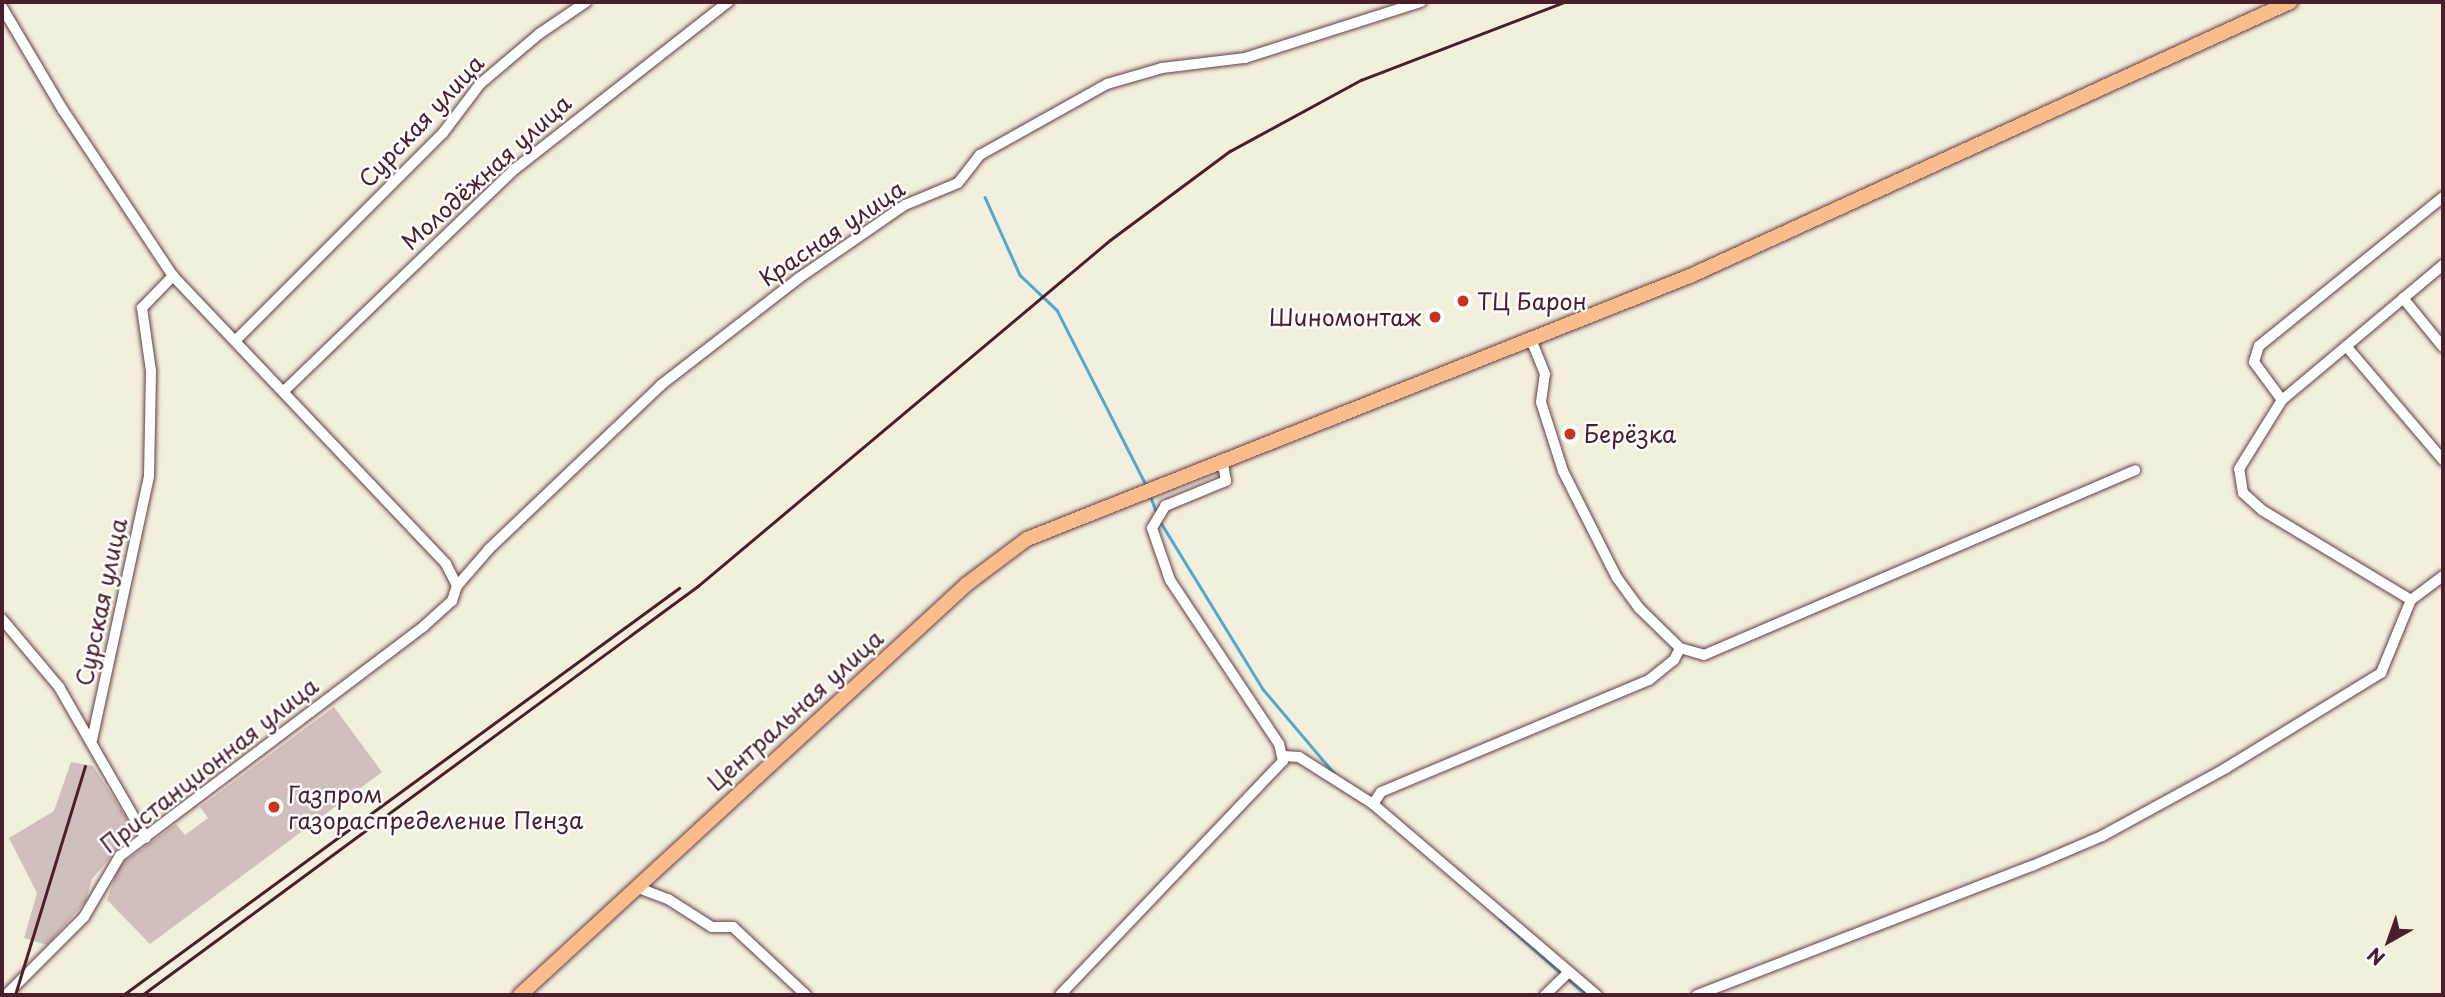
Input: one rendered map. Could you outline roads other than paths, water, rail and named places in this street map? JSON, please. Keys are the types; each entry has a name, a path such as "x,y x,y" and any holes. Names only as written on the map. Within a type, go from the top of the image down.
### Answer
{"main road":[{"name":"Центральная улица","path":"520,995 999,557 1054,525 1690,276 2290,2"}],"street":[{"name":"Сурская улица","path":"236,340 443,133 480,84 539,34 586,2"},
{"name":"Молодёжная улица","path":"285,390 515,169 728,2"},
{"name":"Красная улица","path":"457,586 551,488 719,337 905,205 958,183 980,155 1038,119 1107,84 1162,68 1245,58 1421,2"},
{"path":"2,7 62,110 173,276 285,390 446,564 457,586"},
{"path":"2282,400 2254,362 2259,346 2443,197"},
{"path":"2412,600 2262,510 2243,493 2239,469 2282,400 2443,265"},
{"name":"Сурская улица","path":"92,740 149,476 150,371 142,308 173,276"},
{"path":"2403,298 2443,347"},
{"path":"1531,339 1545,374 1541,402 1563,471 1617,578 1639,608 1679,648 1704,655 2135,470"},
{"path":"2346,346 2443,460"},
{"path":"1222,459 1226,481 1165,506 1152,528 1170,580 1284,756"},
{"path":"1697,995 2032,866 2102,836 2226,768 2381,673 2412,600 2443,576"},
{"name":"Пристанционная улица","path":"6,995 84,917 113,862 424,626 452,601 457,586"},
{"path":"2,619 59,687 92,740 146,838"},
{"path":"1373,804 1381,792 1649,680 1674,660 1679,648"},
{"path":"1284,756 1299,757 1373,804 1597,995"},
{"path":"1060,995 1269,779 1284,756"},
{"path":"636,887 668,899 712,928 733,927 806,995"},
{"path":"1545,995 1569,972"}],"waterway":[{"path":"985,197 1020,275 1057,310 1146,485"},
{"path":"1150,495 1156,511"},
{"path":"1160,521 1263,689 1334,773"},
{"path":"1500,919 1563,975"},
{"path":"1568,979 1587,995"}],"railway":[{"path":"142,995 698,586 1110,240 1230,151 1361,80 1564,2"},
{"path":"123,995 679,588"},
{"path":"15,995 85,766"}],"place":[{"name":"ТЦ Барон","path":"1463,301"},
{"name":"Шиномонтаж","path":"1435,317"},
{"name":"Берёзка","path":"1570,434"},
{"name":"Газпром газораспределение Пенза","path":"274,807"}]}
